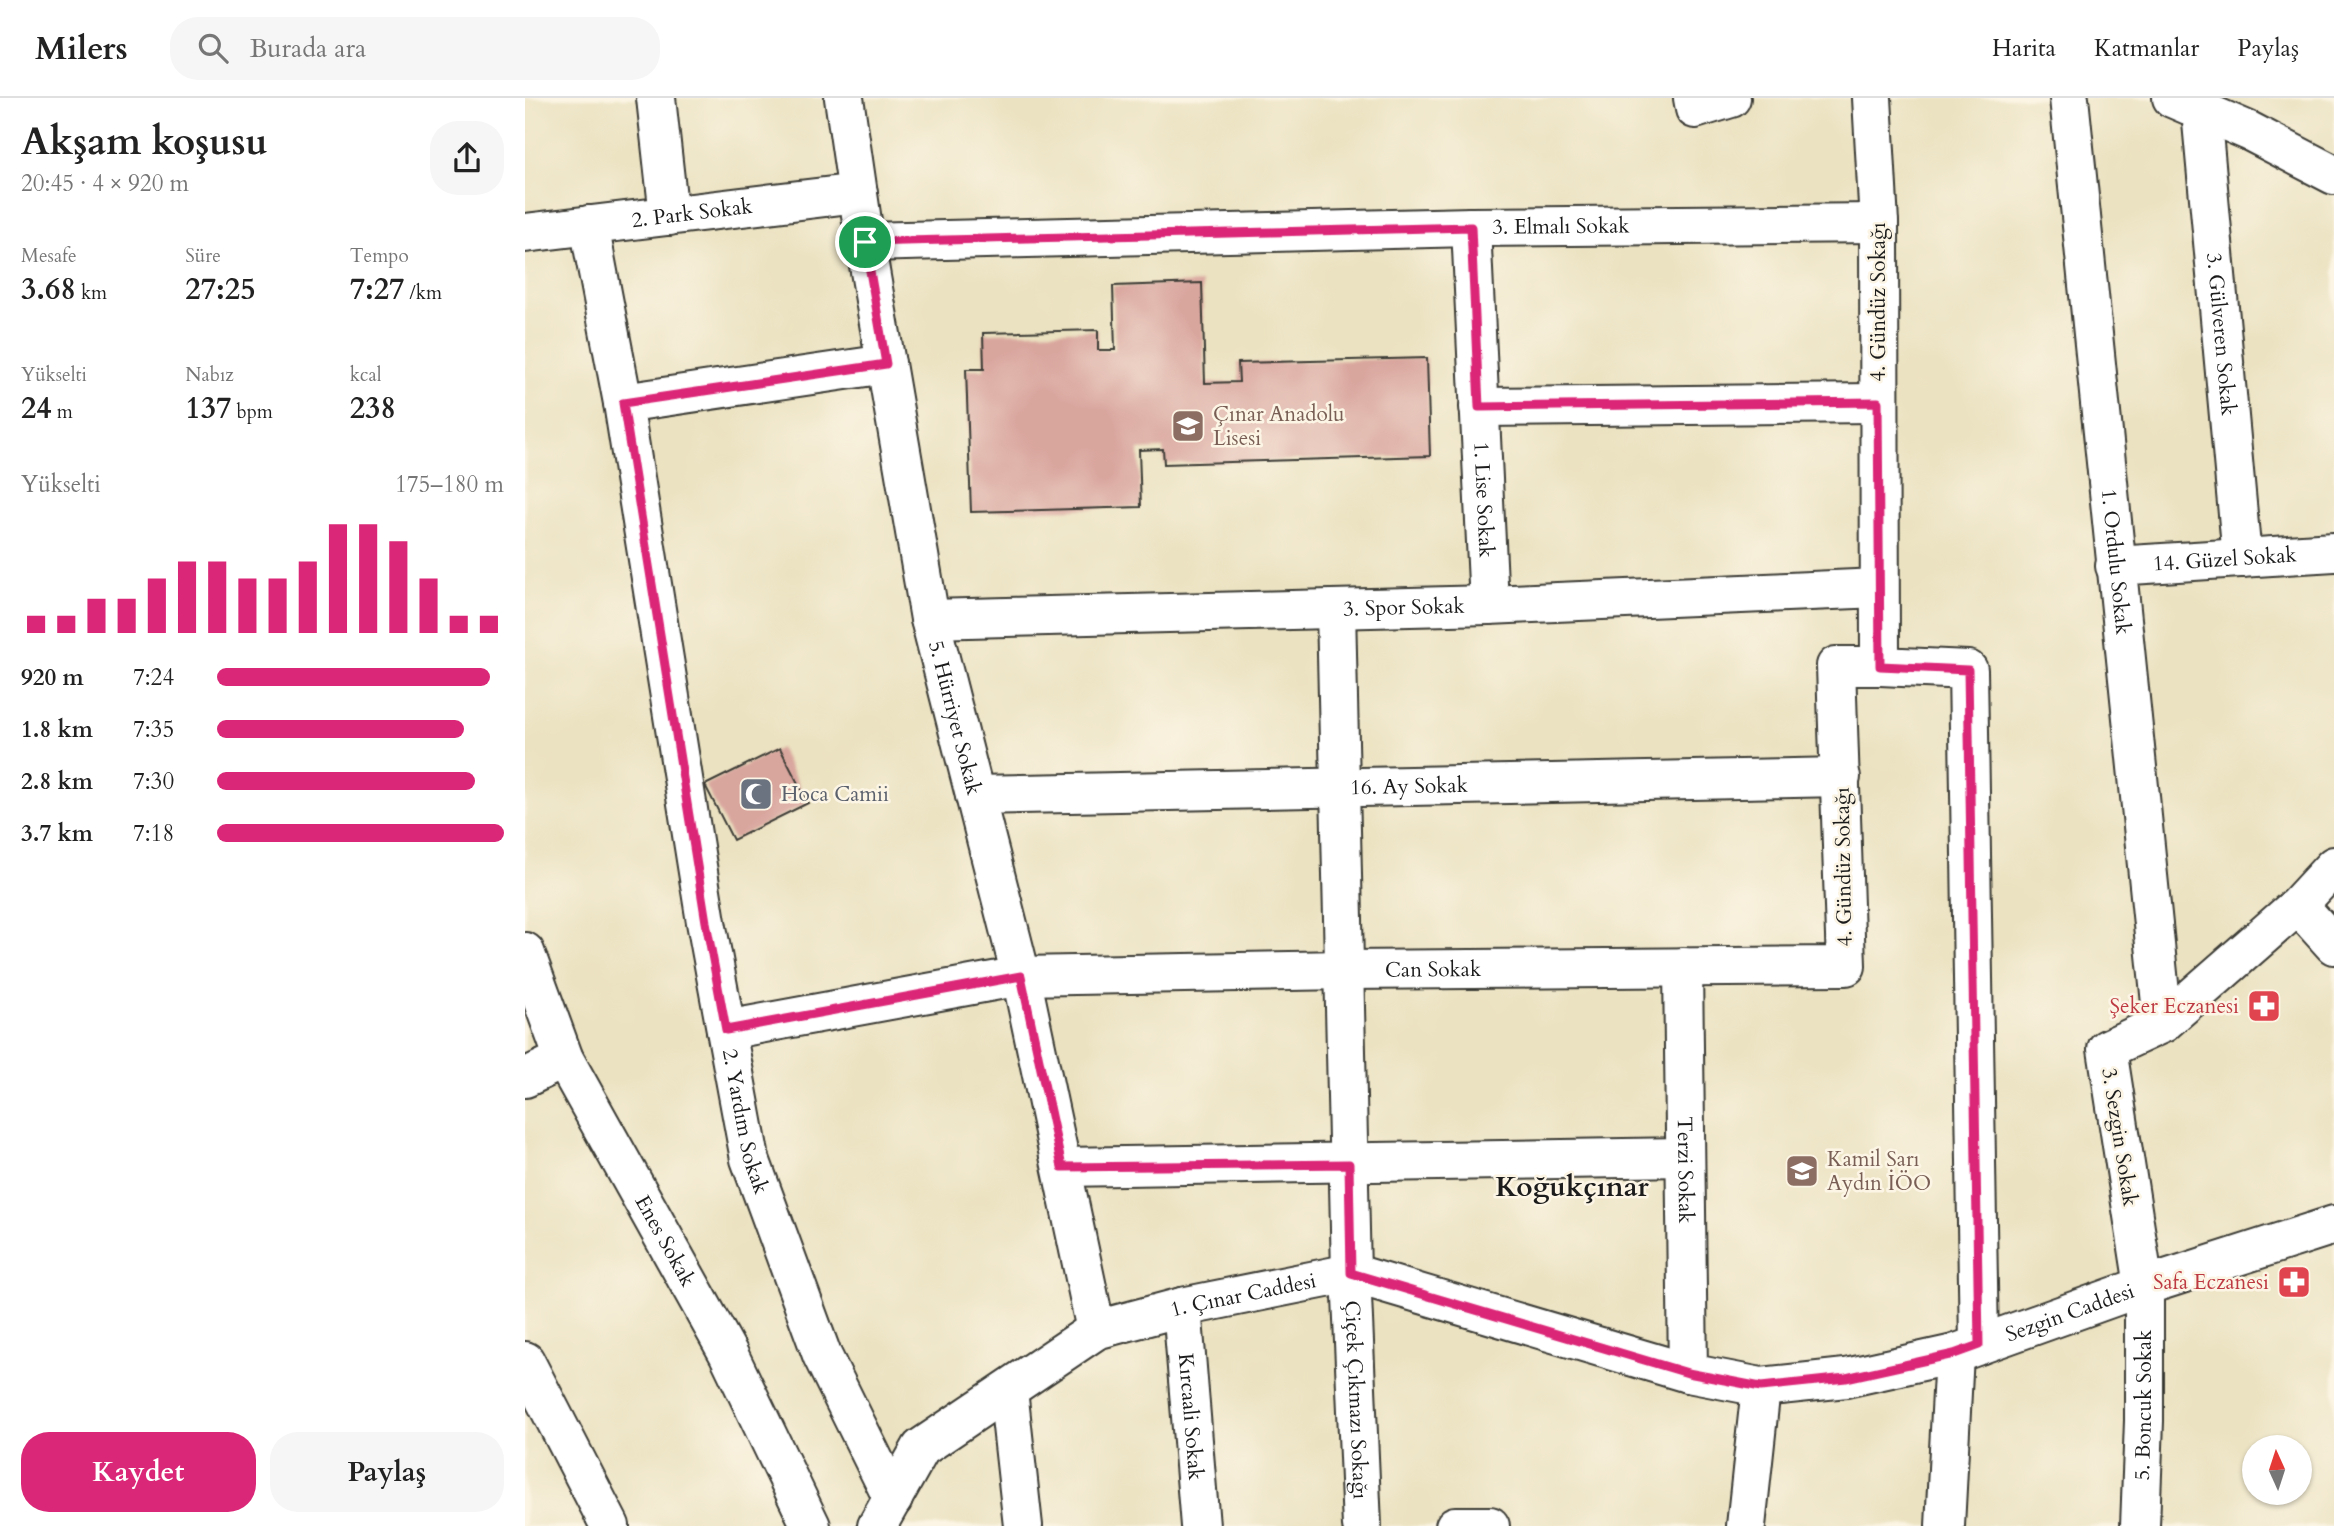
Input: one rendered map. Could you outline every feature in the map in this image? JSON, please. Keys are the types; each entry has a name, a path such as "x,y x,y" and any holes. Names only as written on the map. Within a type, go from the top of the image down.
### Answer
{"street":[{"path":"656,98 669,216"},
{"path":"1693,98 1695,109 1731,98"},
{"name":"4. Gündüz Sokağı","path":"1846,966 1842,778 1836,666 1880,666 1879,223 1872,98"},
{"name":"1. Ordulu Sokak","path":"2069,98 2163,1023"},
{"name":"5. Hürriyet Sokak","path":"850,99 865,242 930,619 1021,976 1096,1330"},
{"path":"2186,105 2250,115 2334,175"},
{"name":"3. Gülveren Sokak","path":"2186,105 2242,558"},
{"name":"2. Park Sokak","path":"525,233 858,193"},
{"name":"3. Elmalı Sokak","path":"865,242 1471,227 1879,223"},
{"name":"2. Yardım Sokak","path":"589,225 623,403 706,922 750,1159 822,1355 885,1512"},
{"name":"1. Lise Sokak","path":"1471,227 1489,605"},
{"path":"623,403 886,364"},
{"path":"1479,407 1878,402"},
{"name":"14. Güzel Sokak","path":"2115,566 2334,552"},
{"name":"3. Spor Sokak","path":"930,619 1489,605 1879,588"},
{"name":"Çiçek Çıkmazı Sokağı","path":"1336,609 1351,1273 1362,1526"},
{"path":"1880,666 1968,670 1967,1349 1945,1526"},
{"name":"16. Ay Sokak","path":"975,794 1842,778"},
{"path":"2163,1023 2298,905 2334,866"},
{"path":"2298,905 2334,945"},
{"name":"Enes Sokak","path":"525,953 564,1059 728,1353 811,1526"},
{"name":"Can Sokak","path":"726,1030 1021,976 1846,966"},
{"name":"Terzi Sokak","path":"1683,967 1688,1373"},
{"name":"3. Sezgin Sokak","path":"2144,1286 2107,1049 2163,1023"},
{"path":"525,1078 564,1059"},
{"path":"1062,1167 1685,1157"},
{"name":"Sezgin Caddesi","path":"1761,1387 1846,1378 1967,1349 2144,1286 2334,1225"},
{"name":"1. Çınar Caddesi","path":"885,1512 921,1448 1096,1330 1182,1307 1351,1273 1688,1373 1761,1387"},
{"name":"5. Boncuk Sokak","path":"2140,1526 2144,1421 2144,1286"},
{"name":"Kırcaali Sokak","path":"1182,1307 1200,1526"},
{"path":"525,1361 610,1526"},
{"path":"1746,1526 1761,1387"},
{"path":"1007,1390 1023,1526"},
{"path":"1455,1526 1490,1526"}],"building":[{"path":"1202,283 1205,383 1239,382 1238,363 1427,358 1430,456 1164,464 1163,449 1139,450 1141,507 971,512 966,369 984,369 983,333 1098,330 1098,350 1115,350 1113,286"},
{"name":"Hoca Camii","path":"780,748 808,803 733,840 705,785"}],"place":[{"name":"Çınar Anadolu Lisesi","path":"1188,426"},
{"name":"Hoca Camii","path":"756,794"},
{"name":"Şeker Eczanesi","path":"2264,1006"},
{"name":"Kamil Sarı Aydın İÖO","path":"1802,1171"},
{"name":"Safa Eczanesi","path":"2294,1282"}],"district":[{"name":"Koğukçınar","path":"1572,1186"}],"route":[{"path":"1471,227 1479,407 1878,402 1880,666 1968,670 1979,1345 1954,1354 1846,1378 1761,1387 1688,1373 1351,1273 1349,1164 1062,1167 1021,976 726,1030 706,922 650,558 623,403 886,364 865,242 1471,227"}]}
